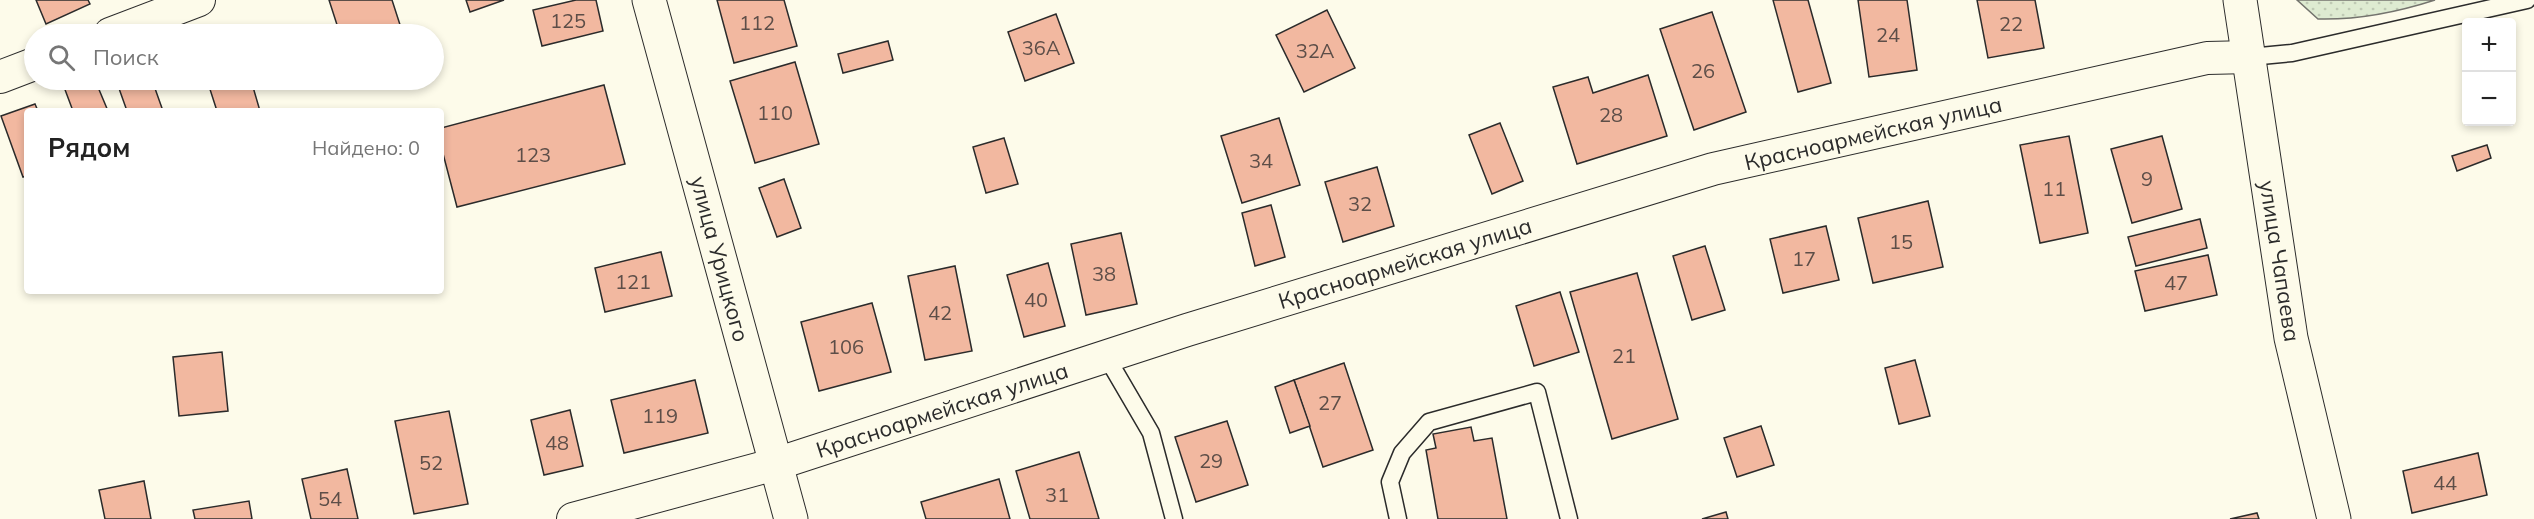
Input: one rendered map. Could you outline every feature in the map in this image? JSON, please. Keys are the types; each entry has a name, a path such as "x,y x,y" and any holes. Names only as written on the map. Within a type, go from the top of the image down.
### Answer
{"main road":[{"name":"улица Урицкого","path":"649,0 791,519"},
{"name":"улица Чапаева","path":"2240,0 2291,338 2334,519"}],"street":[{"path":"136,24 199,0"},
{"name":"Красноармейская улица","path":"573,519 776,464 1106,356 1713,169 2207,58 2250,57"},
{"path":"0,77 24,68"}],"lane":[{"path":"2250,57 2292,53 2528,0"},
{"path":"1106,356 1150,433 1174,519"},
{"path":"1398,519 1390,482 1402,453 1429,422 1537,392 1569,519"}],"green space":[{"path":"2297,0 2435,0 2377,14 2318,19"}],"building":[{"path":"36,0 88,0 90,4 46,24"},
{"path":"329,0 392,0 400,24 337,24"},
{"path":"466,0 504,0 470,12"},
{"path":"576,0 596,0 603,31 542,46 533,10"},
{"path":"717,0 784,0 797,46 734,63"},
{"path":"1773,0 1808,0 1831,83 1798,92"},
{"path":"1858,0 1907,0 1917,70 1869,77"},
{"path":"1977,0 2035,0 2044,48 1988,58"},
{"path":"1327,10 1355,68 1304,92 1276,35"},
{"path":"1712,12 1746,112 1694,130 1660,29"},
{"path":"1056,14 1074,63 1025,81 1008,32"},
{"path":"888,41 893,60 843,73 838,54"},
{"path":"795,62 819,144 755,163 730,81"},
{"path":"1648,75 1667,136 1577,164 1553,87 1588,77 1593,93"},
{"path":"604,85 625,164 457,207 444,157 444,127"},
{"path":"65,90 99,90 107,108 72,108"},
{"path":"120,90 156,90 162,108 126,108"},
{"path":"210,90 254,90 259,108 216,108"},
{"path":"35,104 37,108 24,108 24,177 23,177 1,116"},
{"path":"1279,118 1300,185 1242,203 1221,136"},
{"path":"1500,123 1523,181 1492,194 1469,135"},
{"path":"2069,136 2088,233 2040,243 2020,145"},
{"path":"2162,136 2182,209 2132,223 2111,149"},
{"path":"1004,138 1018,184 986,193 973,147"},
{"path":"2487,145 2491,158 2457,171 2452,156"},
{"path":"1377,167 1394,226 1343,242 1325,182"},
{"path":"784,179 801,228 777,237 759,188"},
{"path":"1928,201 1943,267 1873,283 1858,218"},
{"path":"1271,205 1285,257 1255,266 1242,213"},
{"path":"2200,219 2207,248 2136,266 2128,237"},
{"path":"1826,226 1839,280 1783,293 1770,239"},
{"path":"1121,233 1137,304 1086,315 1071,244"},
{"path":"1705,246 1725,310 1692,320 1673,256"},
{"path":"661,252 672,296 605,312 595,268"},
{"path":"2208,255 2217,295 2145,311 2135,271"},
{"path":"1048,263 1065,326 1024,337 1007,275"},
{"path":"955,266 972,351 925,360 908,276"},
{"path":"1637,273 1678,419 1612,439 1570,292"},
{"path":"1560,292 1579,352 1534,366 1516,306"},
{"path":"872,303 891,372 819,391 801,322"},
{"path":"222,352 228,411 179,416 173,357"},
{"path":"1915,360 1930,416 1899,424 1885,368"},
{"path":"1344,363 1373,450 1323,467 1294,380"},
{"path":"695,380 708,433 624,453 611,400"},
{"path":"1294,380 1310,426 1290,433 1275,387"},
{"path":"570,410 583,466 544,475 531,420"},
{"path":"449,411 468,504 414,514 395,421"},
{"path":"1227,421 1248,485 1196,502 1175,437"},
{"path":"1761,426 1774,465 1737,477 1724,438"},
{"path":"1471,427 1474,441 1492,438 1507,519 1438,519 1426,450 1436,448 1433,434"},
{"path":"1079,452 1099,519 1030,519 1016,471"},
{"path":"2478,453 2487,495 2412,513 2403,471"},
{"path":"347,469 358,519 311,519 302,479"},
{"path":"999,479 1010,519 926,519 921,502"},
{"path":"144,481 151,519 105,519 99,490"},
{"path":"249,501 252,519 195,519 193,510"},
{"path":"1726,512 1728,519 1702,519"},
{"path":"2257,513 2259,519 2230,519"}]}
